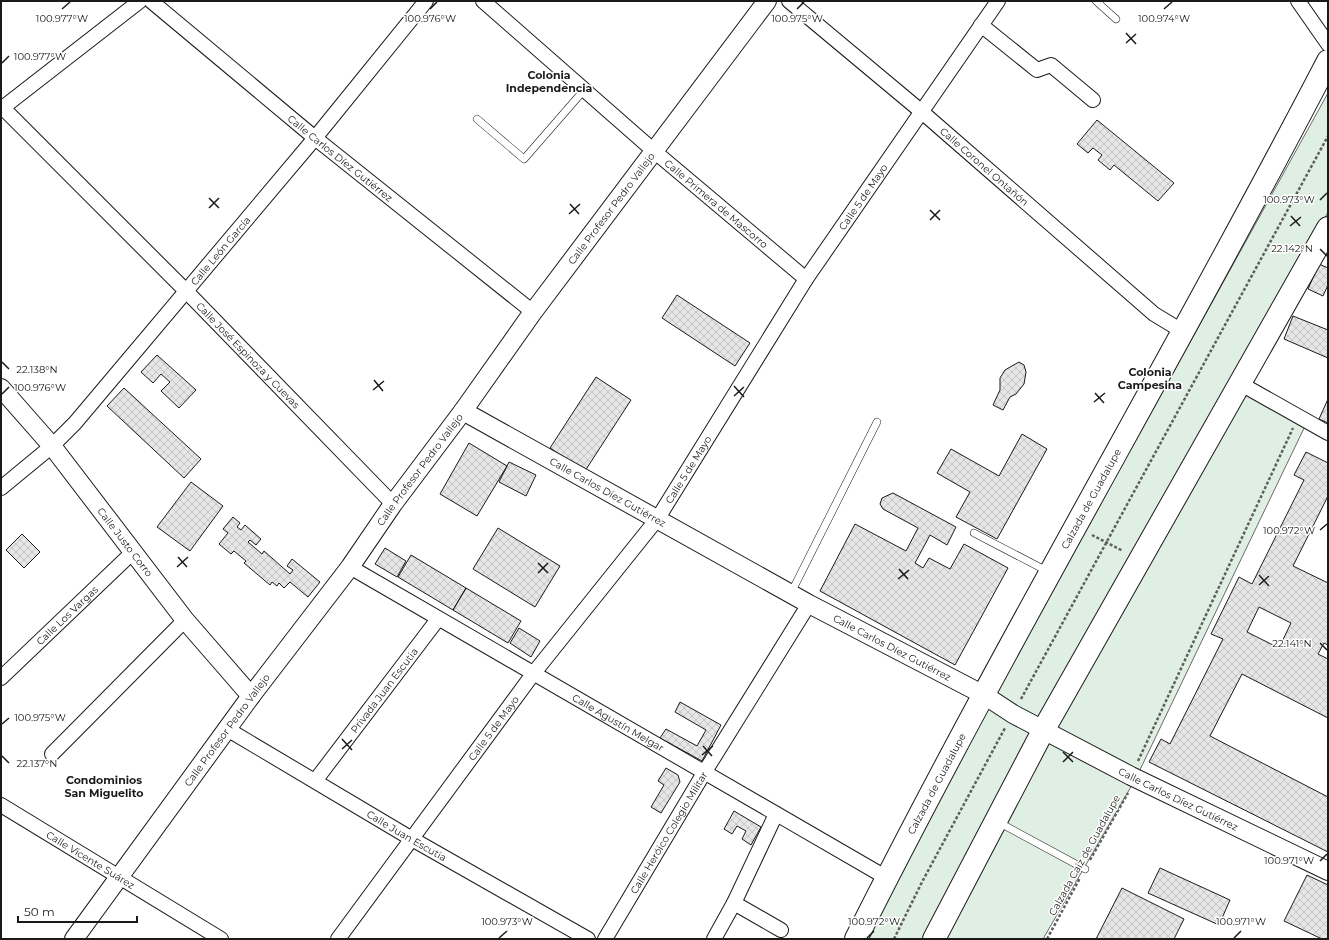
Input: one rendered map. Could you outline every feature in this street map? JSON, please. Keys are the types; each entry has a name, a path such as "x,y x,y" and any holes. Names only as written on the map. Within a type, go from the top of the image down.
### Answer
{"main road":[{"name":"Calzada de Guadalupe","path":"856,939 1049,572 1076,526 1267,178 1328,60"},
{"path":"936,938 1044,729 1241,384 1328,228"}],"street":[{"path":"2,108 140,1"},
{"name":"Calle Carlos Díez Gutiérrez","path":"151,1 315,138 533,312"},
{"name":"Calle León García","path":"1,488 52,446 75,423 315,138 426,1"},
{"name":"Calle Primera de Mascorro","path":"483,1 654,151 806,279"},
{"name":"Calle Profesor Pedro Vallejo","path":"74,939 251,696 350,567 393,504 463,411 533,312 767,1"},
{"name":"Calle Coronel Ontañón","path":"789,1 922,112 1154,314 1182,331"},
{"name":"Calle 5 de Mayo","path":"338,939 533,674 658,518 806,279 998,1"},
{"path":"1298,1 1328,44"},
{"path":"981,25 1037,70 1051,64 1094,100"},
{"name":"Calle José Espinoza y Cuevas","path":"2,108 186,291 393,504"},
{"path":"1241,384 1328,433"},
{"name":"Calle Justo Corro","path":"1,388 52,446 132,553 185,620 251,696"},
{"name":"Calle Carlos Díez Gutiérrez","path":"463,411 658,518 809,604 984,695 1013,714 1133,777 1328,871"},
{"name":"Calle Los Vargas","path":"1,678 132,553"},
{"name":"Calle Agustín Melgar","path":"350,567 887,878"},
{"name":"Calle Heróico Colegio Militar","path":"605,939 704,773 809,604"},
{"name":"Privada Juan Escutia","path":"315,781 438,619"},
{"path":"52,754 185,620"},
{"name":"Calle Juan Escutia","path":"227,729 412,839 588,939"},
{"name":"Calle Vicente Suárez","path":"1,805 221,939"},
{"path":"714,939 734,903 776,814"},
{"path":"734,903 781,930"}],"lane":[{"path":"1096,1 1116,19"},
{"path":"477,119 524,159 585,89"},
{"path":"791,593 877,422"},
{"path":"974,533 1049,572"},
{"path":"996,821 1085,869"}],"path":[{"path":"894,939 922,882 1210,349 1328,136"},
{"name":"Calzada Caiz de Guadalupe","path":"1047,939 1133,777 1298,417"},
{"path":"1076,526 1140,560"}],"green space":[{"path":"1328,93 1328,212 1245,367 928,939 865,939 988,707"},
{"path":"1241,384 1307,422 1136,778 1043,939 938,939"}],"building":[{"path":"1097,120 1174,183 1158,201 1114,165 1110,170 1098,160 1102,155 1093,148 1088,153 1077,144"},
{"path":"1319,264 1328,268 1328,285 1323,296 1308,289"},
{"path":"677,295 750,343 735,366 662,318"},
{"path":"1293,316 1328,330 1328,358 1284,339"},
{"path":"157,355 196,390 179,408 161,391 170,382 161,374 153,383 141,372"},
{"path":"1019,362 1024,365 1026,372 1024,384 1016,394 1010,397 1003,410 993,405 1000,390 1000,378 1005,370"},
{"path":"596,377 631,400 585,471 550,448"},
{"path":"124,388 201,459 184,478 107,406"},
{"path":"1328,399 1328,423 1319,419"},
{"path":"1022,434 1047,449 997,539 956,517 970,492 937,473 951,449 999,476"},
{"path":"469,443 507,466 477,516 440,494"},
{"path":"1306,452 1328,463 1328,496 1293,566 1328,583 1328,645 1324,643 1318,654 1328,659 1328,718 1242,674 1210,736 1328,797 1328,852 1149,762 1161,739 1170,744 1223,639 1211,634 1239,577 1252,584 1304,480 1294,475","holes":["1259,607 1291,623 1279,648 1247,632"]},
{"path":"509,462 536,475 526,496 499,482"},
{"path":"191,482 223,506 190,551 157,527"},
{"path":"893,493 956,527 947,545 930,535 915,563 923,568 929,558 950,569 964,544 1008,568 955,665 820,591 855,524 906,551 918,528 883,509 880,504 882,498"},
{"path":"233,517 240,523 237,527 241,530 245,525 261,539 256,545 250,540 248,542 262,554 264,551 290,574 293,570 287,566 292,559 320,582 308,597 290,582 284,588 279,583 277,586 272,582 270,585 244,563 246,561 234,551 231,554 219,544 228,533 223,529"},
{"path":"498,528 560,566 535,607 473,569"},
{"path":"22,534 40,552 24,568 6,550"},
{"path":"385,548 406,561 397,577 375,564"},
{"path":"411,555 466,588 453,610 398,577"},
{"path":"466,588 521,621 508,643 453,610"},
{"path":"519,628 540,641 531,657 510,643"},
{"path":"680,702 721,725 702,761 660,738 666,729 697,746 706,730 675,712"},
{"path":"666,768 678,775 680,782 661,813 651,807 664,785 658,781"},
{"path":"734,811 761,827 751,845 742,839 746,831 737,826 732,834 724,829"},
{"path":"1160,868 1230,900 1219,925 1148,893"},
{"path":"1307,875 1328,885 1328,939 1322,939 1284,921"},
{"path":"1122,888 1184,919 1174,939 1096,939"}],"district":[{"name":"Colonia Independencia","path":"549,81"},
{"name":"Colonia Campesina","path":"1150,378"},
{"name":"Condominios San Miguelito","path":"104,786"}]}
